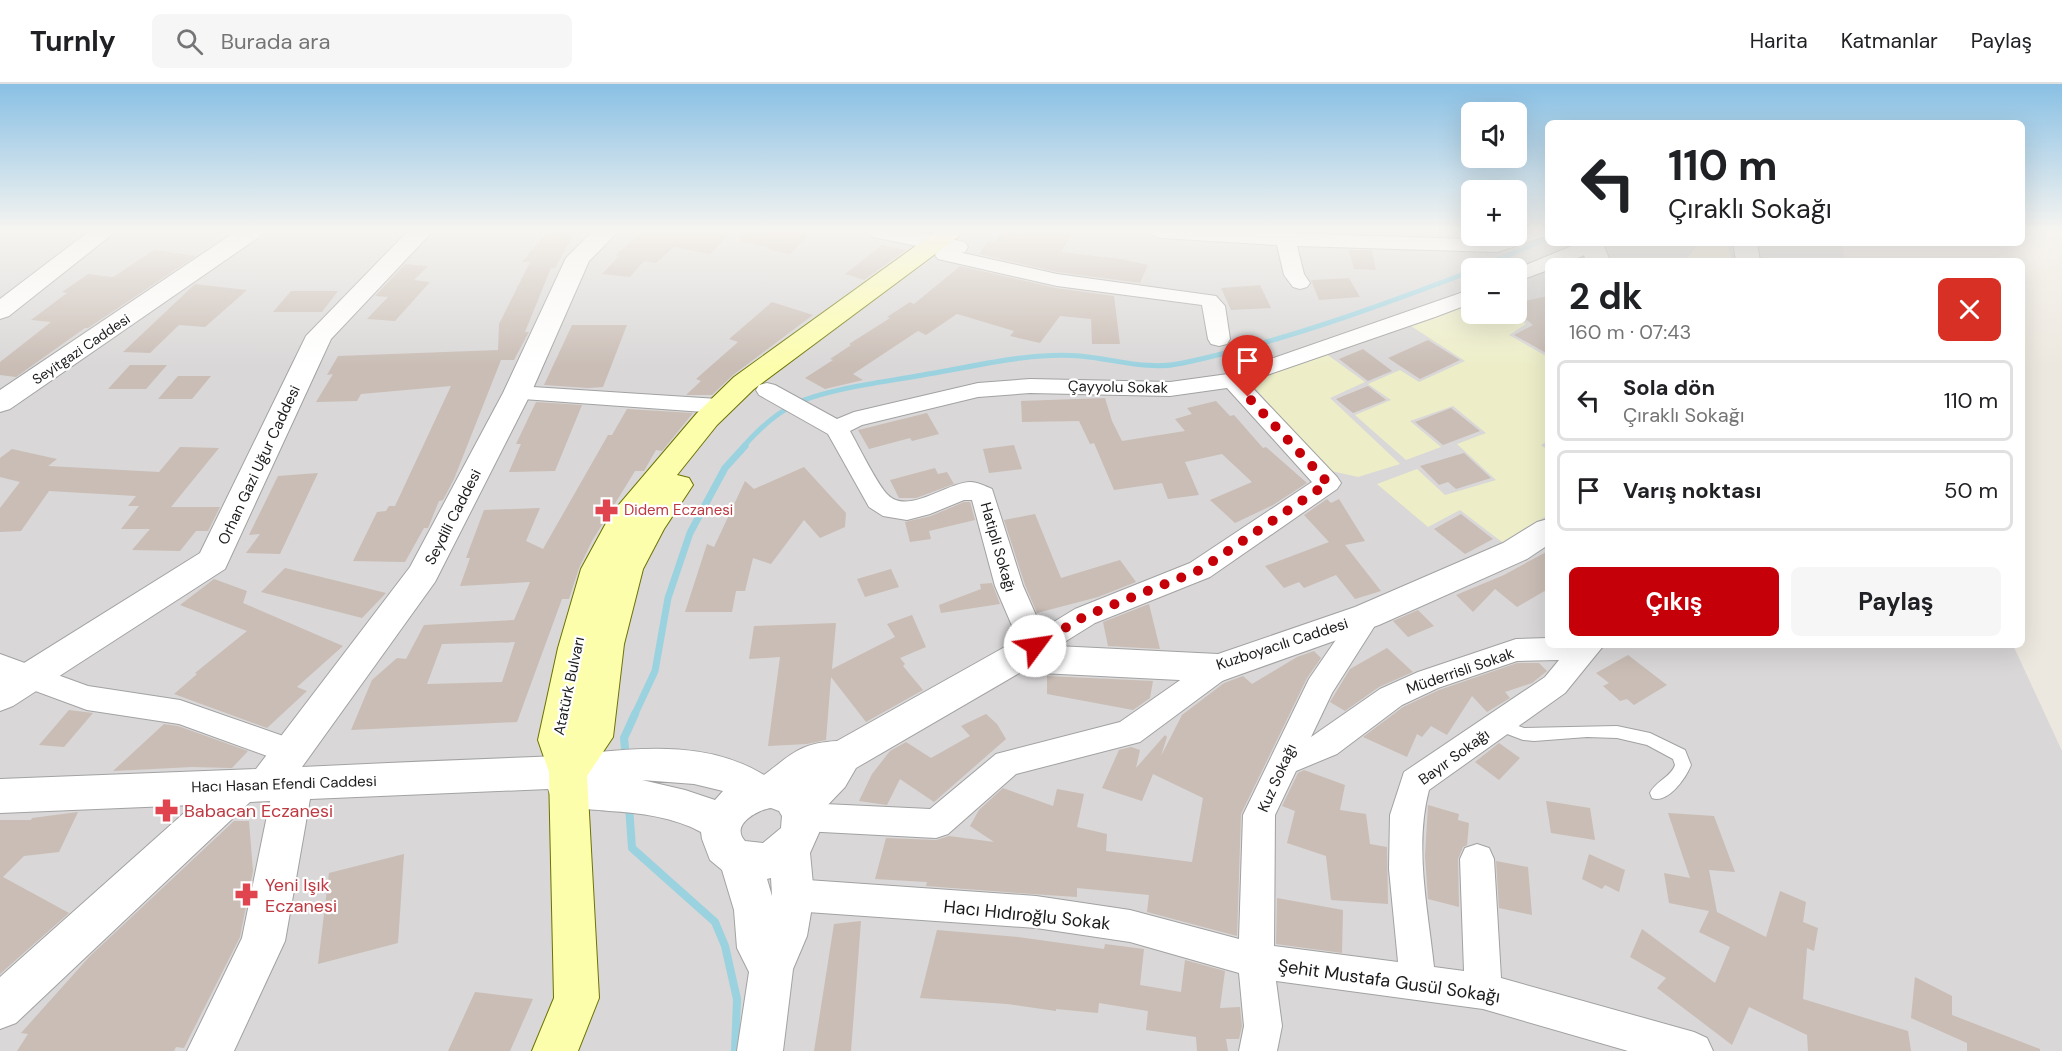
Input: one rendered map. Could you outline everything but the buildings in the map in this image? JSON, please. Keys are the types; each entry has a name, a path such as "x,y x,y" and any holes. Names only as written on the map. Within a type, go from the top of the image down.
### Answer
{"main road":[{"name":"Atatürk Bulvarı","path":"608,780 557,740 576,648 598,569 621,522 718,406 744,383 900,277"},
{"name":"Atatürk Bulvarı","path":"608,780 594,737 606,644 626,569 650,525 688,471 732,421 786,401 915,277"},
{"path":"555,1051 576,998 608,780"}],"street":[{"path":"3,306 42,277"},
{"name":"Seyitgazi Caddesi","path":"0,403 185,277"},
{"name":"Orhan Gazi Uğur Caddesi","path":"0,696 213,561 320,336 377,277"},
{"name":"Seydili Caddesi","path":"274,776 423,574 517,393 569,277"},
{"path":"1049,277 1209,300 1214,306 1220,339"},
{"path":"1296,277 1300,283"},
{"name":"Çayyolu Sokak","path":"837,429 854,419 978,390 1030,386 1170,389 1232,380 1461,300"},
{"path":"608,780 681,804 732,841 752,862 765,861 785,811 831,775 842,757 1085,616 1200,570 1328,483 1232,380"},
{"path":"517,393 718,406"},
{"path":"786,401 837,429"},
{"name":"Hatipli Sokağı","path":"837,429 878,501 886,507 897,511 919,509 968,490 983,495 1026,652"},
{"name":"Kuzboyacılı Caddesi","path":"1026,652 1219,668 1367,616 1515,551 1545,532"},
{"name":"Kuz Sokağı","path":"1258,1051 1263,1026 1256,961 1259,815 1320,687 1367,616"},
{"name":"Müderrisli Sokak","path":"1283,762 1326,745 1391,697 1428,680 1516,650 1564,648"},
{"name":"Bayır Sokağı","path":"1418,984 1406,869 1406,815 1415,782 1555,685 1587,648"},
{"path":"0,664 28,677 87,698 180,712 274,776"},
{"path":"771,969 759,948 755,910 732,841 736,803 785,811 936,824 1007,763 1129,733 1219,668"},
{"path":"608,780 717,770 747,782 785,811 793,869 793,895 785,936 771,969 760,1051"},
{"path":"0,1007 274,776"},
{"path":"210,1051 263,941 274,776"},
{"name":"Hacı Hasan Efendi Caddesi","path":"0,796 274,776 608,780"},
{"path":"1478,859 1483,991"},
{"name":"Hacı Hıdıroğlu Sokak","path":"793,895 1076,917 1130,926 1256,961"},
{"name":"Şehit Mustafa Gusül Sokağı","path":"1256,961 1483,991 1694,1051"}],"lane":[{"path":"1499,725 1522,734 1587,731 1625,733 1650,739 1679,755 1683,765 1680,774 1658,793"}],"shaded area":[{"path":"0,277 1461,277 1461,324 1527,324 1527,277 1545,277 1545,648 2014,648 2062,751 2062,1051 0,1051"}],"green space":[{"path":"1461,306 1461,324 1526,324 1509,335 1545,355 1545,443 1541,445 1545,448 1545,517 1502,542 1460,510 1428,527 1377,484 1417,469 1445,495 1496,480 1457,444 1486,433 1453,406 1410,421 1441,447 1406,460 1355,415 1391,400 1368,384 1400,370 1419,382 1465,361 1411,326"},
{"path":"1325,353 1365,382 1330,398 1400,464 1358,477 1331,471 1324,466 1248,380"}],"waterway":[{"path":"743,447 763,426 786,409 804,400 834,391 1003,360 1042,356 1080,356 1157,366 1183,363 1293,334 1455,277"},
{"path":"634,716 655,671 668,598 690,533 725,468 745,446"},
{"path":"626,759 624,738 635,714"},
{"path":"629,806 632,848 715,922 725,946 737,999 735,1051"}],"place":[{"name":"Didem Eczanesi","path":"606,510"},
{"name":"Babacan Eczanesi","path":"166,811"},
{"name":"Yeni Işık Eczanesi","path":"247,895"}],"route":[{"path":"1035,646 1085,616 1200,570 1328,483 1248,397"}]}
